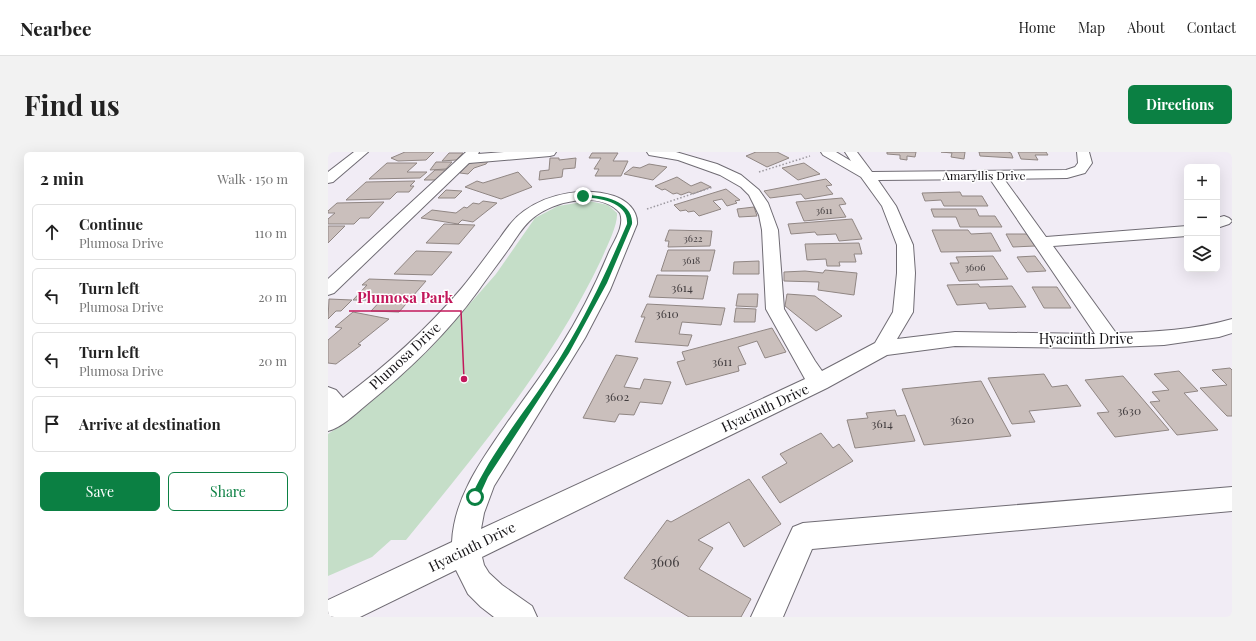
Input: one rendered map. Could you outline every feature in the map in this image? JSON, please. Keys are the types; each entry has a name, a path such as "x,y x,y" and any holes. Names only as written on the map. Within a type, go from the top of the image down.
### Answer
{"street":[{"path":"328,179 362,152"},
{"path":"328,289 470,155 550,152"},
{"path":"654,152 682,157 733,175 745,183 762,205 770,230 775,309 806,366 819,382"},
{"path":"828,152 867,176"},
{"path":"851,152 889,206 905,245 906,273 903,312 882,348"},
{"name":"Amaryllis Drive","path":"867,176 995,176 1066,174 1080,170 1086,163 1083,152"},
{"path":"995,176 1110,340"},
{"name":"Plumosa Drive","path":"333,410 389,372 438,326 468,292 518,225 528,214 555,202 583,196 595,196 609,199 626,209 630,218 629,224 604,283 566,353 485,475 479,487 469,518 467,550 470,568 478,583 492,598 521,617"},
{"path":"1041,242 1184,231"},
{"name":"Hyacinth Drive","path":"328,616 568,500 819,382 882,348 955,339 1110,340 1164,338 1219,330 1232,326"},
{"path":"767,617 804,536 1232,499"}],"green space":[{"path":"589,201 608,205 617,213 614,229 602,258 561,334 513,405 487,440 406,540 391,540 372,557 328,576 328,434 353,417 430,349 496,274 535,218 558,206"}],"building":[{"path":"405,152 434,152 426,160 398,161 391,158"},
{"path":"756,152 777,152 789,158 767,167 746,156"},
{"path":"887,152 916,152 915,157 907,156 907,160 900,159 900,155 887,154"},
{"path":"941,152 965,152 964,159 951,157 952,153"},
{"path":"979,152 1008,152 1011,153 1013,158 980,156"},
{"path":"1018,152 1046,152 1048,155 1035,155 1038,160 1021,159"},
{"path":"449,153 463,153 456,160 442,161"},
{"path":"592,153 618,153 613,161 628,161 621,176 595,176 599,169 594,169 601,158 589,158"},
{"path":"550,158 559,158 559,160 576,158 575,168 563,169 562,177 539,180 540,171 549,170"},
{"path":"481,160 489,160 486,164 474,168 468,174 460,173 468,164"},
{"path":"436,162 452,162 446,169 430,170"},
{"path":"387,163 417,163 407,172 427,172 420,178 369,179"},
{"path":"804,163 820,174 798,180 782,168"},
{"path":"649,164 667,167 653,180 624,174 633,167 640,168"},
{"path":"435,170 450,170 439,180 424,180"},
{"path":"518,172 532,187 501,199 465,187 477,181 483,183"},
{"path":"677,177 691,186 701,182 711,187 693,194 689,192 681,195 677,193 673,194 665,189 662,190 655,186"},
{"path":"826,179 832,185 826,186 833,194 805,199 801,194 770,198 764,191"},
{"path":"415,181 410,186 414,186 409,192 397,192 390,199 346,200 366,182"},
{"path":"726,189 740,200 735,201 737,203 727,206 722,199 713,201 721,209 699,216 694,211 680,211 674,205"},
{"path":"446,190 462,191 455,198 438,198"},
{"path":"960,192 962,196 982,196 988,206 944,206 941,200 925,201 922,193"},
{"path":"842,198 846,204 839,205 846,217 804,221 796,202"},
{"path":"483,201 497,203 473,222 462,220 458,224 421,218 432,210 456,213 464,207 467,208 473,203 479,204"},
{"path":"384,202 369,218 360,218 354,224 328,224 328,219 335,213 328,213 328,211 337,203"},
{"path":"754,207 757,216 739,217 737,209"},
{"path":"931,209 976,209 979,216 995,216 1002,227 960,227 956,217 934,217"},
{"path":"852,219 862,239 839,241 836,234 817,235 815,232 791,234 788,224"},
{"path":"444,224 475,225 459,244 426,243"},
{"path":"328,226 345,226 328,243"},
{"path":"669,230 712,231 710,246 668,247 669,241 665,241"},
{"path":"932,230 968,230 971,234 991,233 1001,251 941,252"},
{"path":"1006,234 1027,234 1035,246 1013,247"},
{"path":"859,243 862,254 854,254 856,262 839,262 840,266 827,266 826,259 807,260 805,244"},
{"path":"668,250 715,250 710,271 661,271"},
{"path":"416,251 452,252 432,275 394,274"},
{"path":"993,256 1008,279 959,281 950,263 959,263 956,257"},
{"path":"1035,256 1046,271 1027,272 1017,257"},
{"path":"759,261 759,274 733,274 734,262"},
{"path":"825,270 857,273 854,295 818,290 819,282 784,281 784,272 805,271 823,273"},
{"path":"657,275 708,276 703,299 649,297"},
{"path":"369,279 426,281 399,312 371,311 386,295 375,295 370,300 353,300 367,285 362,285"},
{"path":"978,284 980,287 1012,286 1026,307 989,309 986,303 957,305 947,285"},
{"path":"1032,287 1057,287 1071,308 1044,308"},
{"path":"738,294 758,294 757,307 736,306"},
{"path":"787,294 815,296 842,316 816,331 785,306"},
{"path":"329,299 352,300 341,311 336,311 328,319"},
{"path":"647,304 725,308 721,325 682,322 679,334 692,335 688,346 635,342 645,317 641,317"},
{"path":"736,308 756,309 755,322 734,322"},
{"path":"353,312 389,319 358,344 361,345 336,364 328,363 328,340 342,328 335,327"},
{"path":"772,328 786,352 765,358 757,341 738,347 746,364 738,366 739,371 686,385 677,362 685,360 682,352"},
{"path":"616,355 638,358 624,387 640,389 644,379 671,382 662,404 640,402 634,415 619,414 615,422 583,418"},
{"path":"1230,368 1232,370 1232,416 1227,416 1200,388 1227,385 1212,370"},
{"path":"1179,371 1198,391 1184,393 1218,430 1177,435 1150,402 1160,401 1152,392 1169,390 1154,374"},
{"path":"1044,374 1052,387 1067,385 1081,406 1029,411 1035,422 1012,424 988,378"},
{"path":"1123,376 1169,430 1115,437 1097,413 1109,412 1085,380"},
{"path":"981,381 1011,436 924,445 902,389"},
{"path":"895,410 897,416 905,415 915,441 855,448 847,420 868,418 866,413"},
{"path":"821,433 833,448 839,444 853,461 780,503 762,477 787,463 780,454"},
{"path":"749,479 781,524 744,547 729,522 698,540 713,548 699,569 751,599 741,617 689,617 624,578 667,520 671,522"}],"place":[{"name":"Plumosa Park","path":"464,379"}],"route":[{"path":"475,497 485,475 566,353 604,283 629,224 630,218 628,212 616,202 600,197 583,196"}]}
